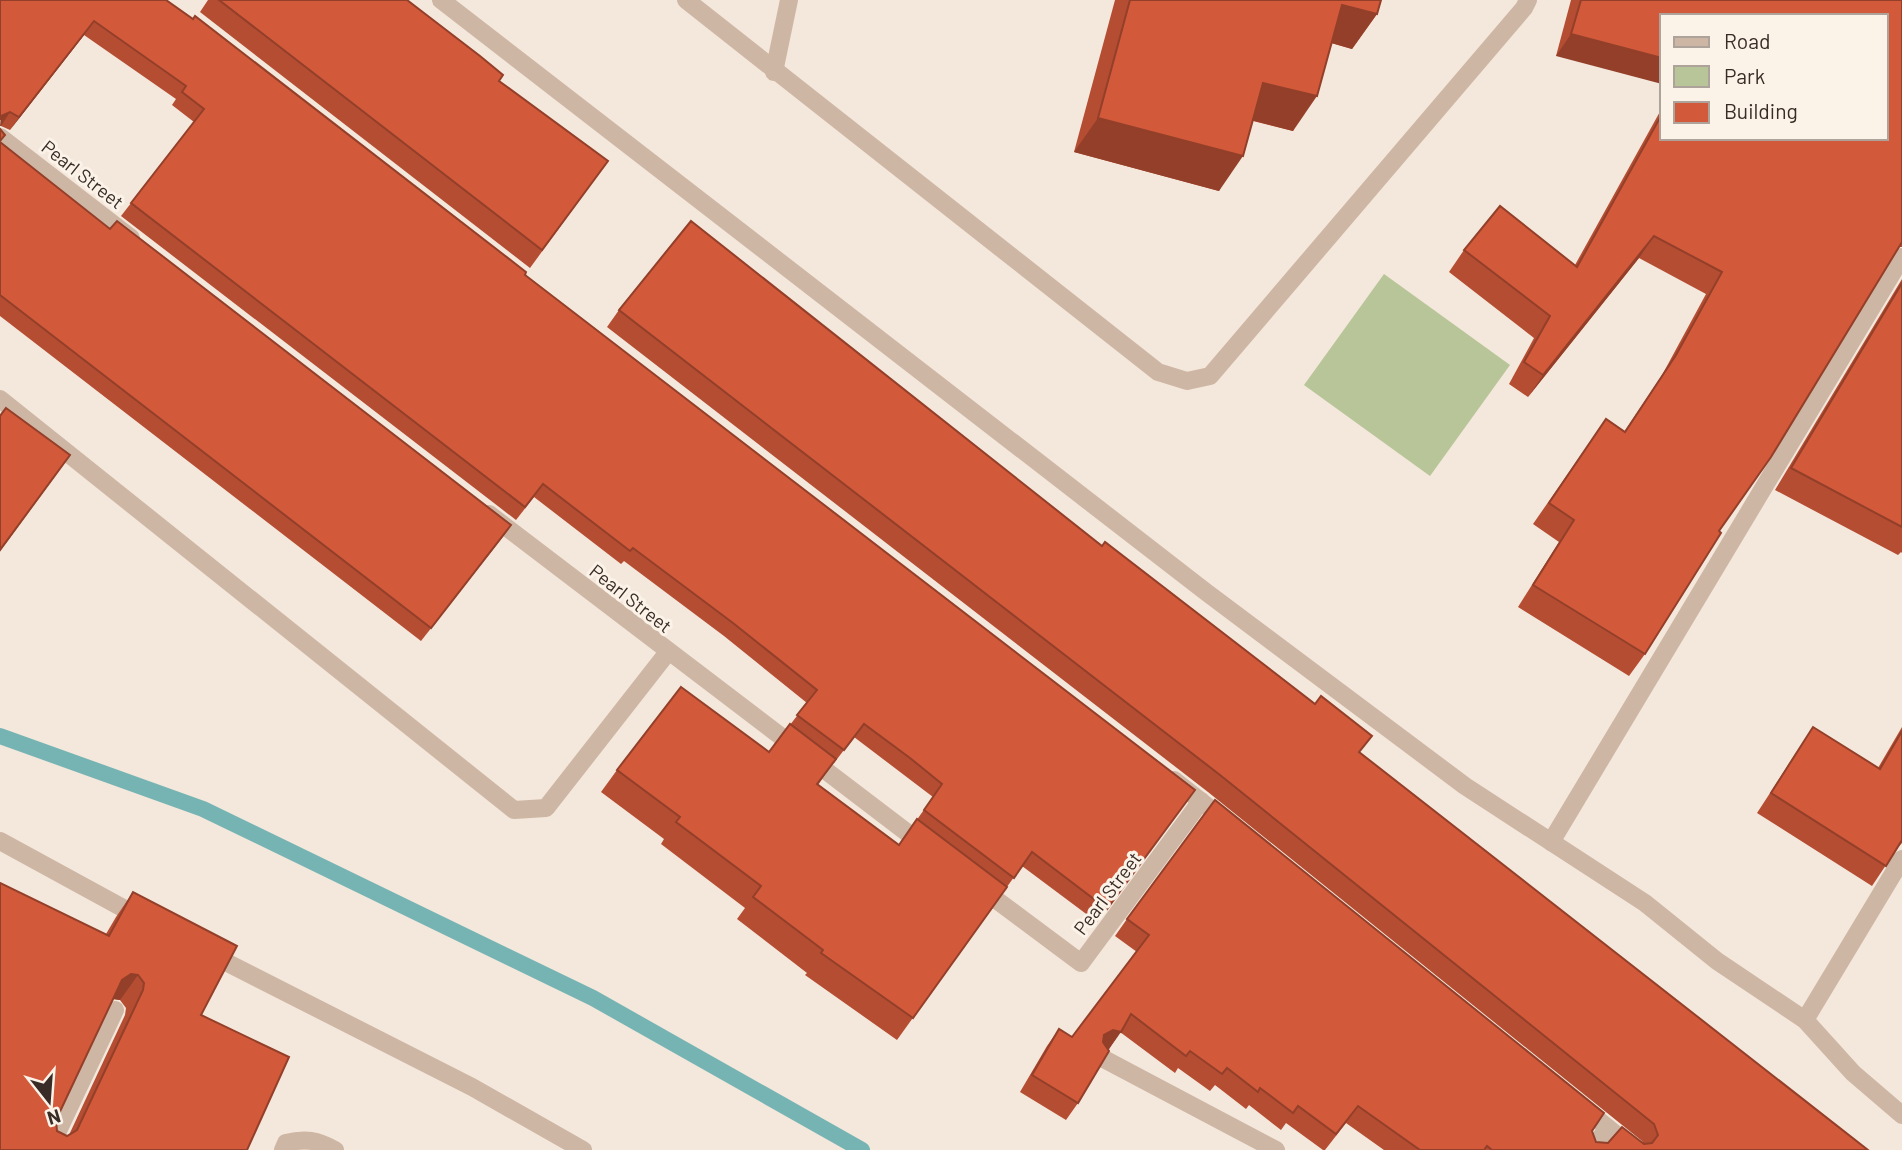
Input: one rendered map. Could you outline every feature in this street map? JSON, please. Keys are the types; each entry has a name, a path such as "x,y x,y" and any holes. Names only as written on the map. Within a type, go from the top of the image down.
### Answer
{"street":[{"path":"441,0 1206,592 1465,786 1645,903 1717,961 1805,1020 1853,1073 1902,1115"},
{"path":"686,0 1158,372 1186,382 1210,376 1524,8 1528,0"},
{"path":"774,72 789,0"},
{"name":"Pearl Street","path":"0,137 142,247"},
{"path":"1551,842 1902,257"},
{"path":"0,399 514,810 546,808 667,652"},
{"name":"Pearl Street","path":"471,500 667,652 936,854"},
{"path":"1157,767 1244,836"},
{"name":"Pearl Street","path":"969,879 1081,963 1201,801"},
{"path":"0,841 153,925"},
{"path":"1805,1020 1902,859"},
{"path":"190,944 472,1087 583,1150"},
{"path":"48,1150 115,1010"},
{"path":"1102,1058 1276,1150"},
{"path":"1565,1094 1635,1150"},
{"path":"1591,1150 1608,1128"},
{"path":"282,1150 286,1143 302,1139 319,1141 335,1150"}],"green space":[{"path":"1384,274 1510,365 1430,476 1304,385"}],"building":[{"path":"0,0 166,0 193,19 195,16 526,272 525,275 1195,790 1107,909 1032,852 1014,878 924,810 942,784 910,758 864,724 844,750 797,715 817,690 733,623 633,548 630,551 543,484 525,507 131,203 204,109 182,92 186,86 94,21 19,117 10,112 1,116 0,120"},
{"path":"219,0 407,0 503,75 499,81 608,161 542,250"},
{"path":"1130,0 1381,0 1377,14 1342,5 1317,96 1263,83 1243,156 1098,118"},
{"path":"1581,0 1902,0 1902,242 1771,457 1719,531 1721,533 1645,654 1533,585 1574,520 1549,503 1606,419 1625,432 1676,355 1722,272 1654,236 1543,375 1524,362 1550,316 1464,250 1500,206 1577,267 1660,118 1660,140 1888,140 1888,14 1660,14 1660,57 1571,34"},
{"path":"0,142 110,229 117,221 511,525 431,628 0,295"},
{"path":"691,221 1102,546 1105,542 1315,704 1321,696 1372,736 1359,752 1868,1150 1492,1150 1487,1146 1484,1150 1420,1150 1358,1106 1336,1134 1298,1106 1293,1113 1260,1088 1258,1092 1227,1068 1222,1074 1190,1051 1186,1056 1131,1014 1121,1032 1113,1030 1104,1035 1103,1042 1109,1051 1078,1103 1032,1075 1059,1029 1072,1037 1149,935 1127,919 1215,800 1604,1113 1592,1131 1596,1142 1608,1143 1622,1127 1644,1144 1652,1143 1658,1135 1654,1124 1220,775 619,310"},
{"path":"1902,283 1902,527 1791,468"},
{"path":"6,408 70,455 0,550 0,416"},
{"path":"681,687 769,752 790,724 836,759 817,784 899,845 917,819 1007,887 913,1018 821,953 823,950 753,897 761,886 676,822 680,817 617,770"},
{"path":"1813,727 1880,769 1902,731 1902,840 1886,866 1771,793"},
{"path":"0,883 109,936 133,892 237,946 201,1015 289,1057 247,1150 0,1150","holes":["131,974 138,975 144,983 143,990 77,1130 67,1136 57,1131 56,1120 122,980"]}],"waterway":[{"path":"0,736 203,809 593,998 862,1150"}]}
